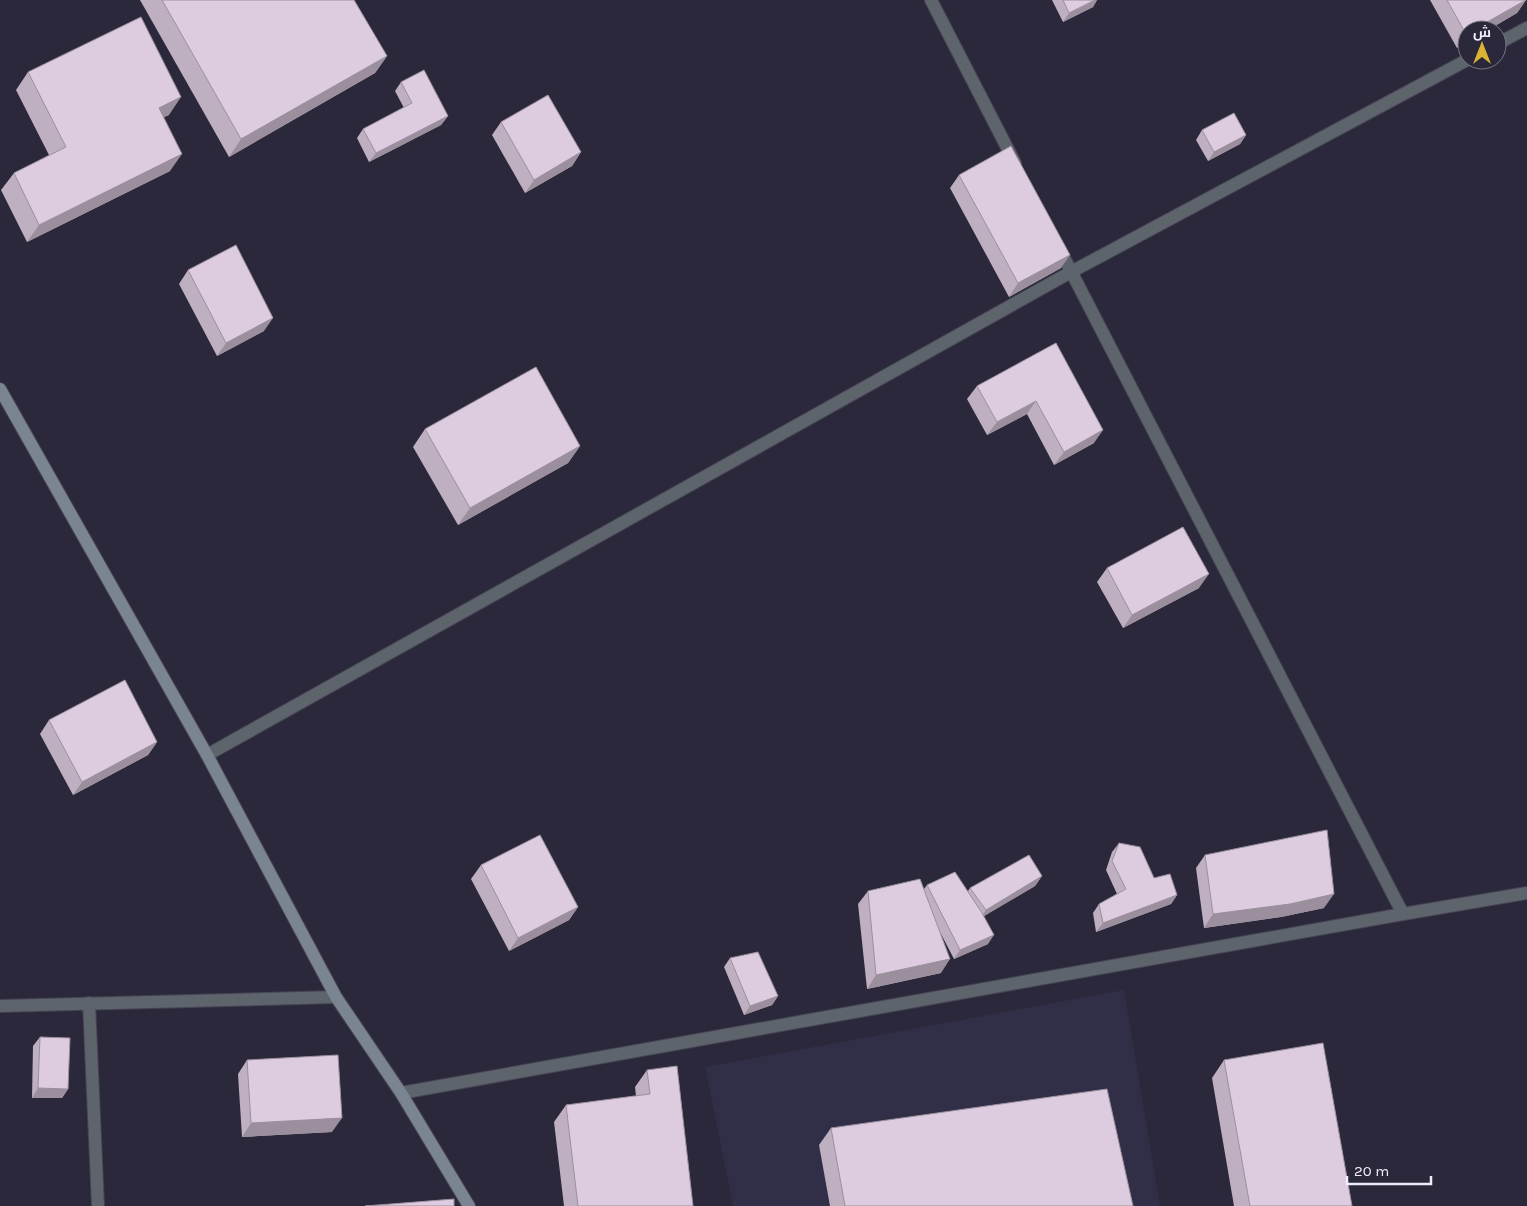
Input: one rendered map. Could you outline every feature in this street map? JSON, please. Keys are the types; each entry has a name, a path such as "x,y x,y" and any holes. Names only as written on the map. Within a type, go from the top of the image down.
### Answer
{"street":[{"path":"931,0 1021,175"},
{"path":"1507,39 1527,28"},
{"path":"208,755 1071,272 1457,66"},
{"path":"1053,236 1403,914"},
{"path":"0,389 208,755 336,997 402,1093 469,1206"},
{"path":"402,1093 1527,893"},
{"path":"0,1006 336,997"},
{"path":"89,1003 98,1206"}],"shaded area":[{"path":"1124,990 1160,1206 733,1206 705,1067"}],"building":[{"path":"162,0 354,0 387,56 241,139"},
{"path":"1063,0 1095,0 1069,13"},
{"path":"1447,0 1526,0 1491,20 1458,20"},
{"path":"141,17 181,97 159,108 182,154 39,225 14,173 66,147 28,72"},
{"path":"424,70 448,116 376,153 363,129 412,103 401,82"},
{"path":"548,95 581,152 534,180 501,122"},
{"path":"1234,113 1246,135 1214,152 1202,130"},
{"path":"1011,146 1070,255 1018,283 959,175"},
{"path":"236,245 273,318 226,343 188,270"},
{"path":"1056,343 1103,430 1064,452 1036,401 997,422 977,386"},
{"path":"536,367 580,446 470,508 425,429"},
{"path":"1183,527 1209,574 1132,615 1107,568"},
{"path":"125,680 157,742 82,782 49,720"},
{"path":"1327,830 1334,894 1290,904 1213,914 1205,855"},
{"path":"540,835 578,907 518,938 481,865"},
{"path":"1119,843 1140,847 1154,878 1170,874 1177,895 1103,923 1099,904 1126,889 1112,861"},
{"path":"1029,855 1042,876 986,910 970,888"},
{"path":"955,872 994,935 960,950 927,885"},
{"path":"920,879 950,959 876,975 868,891"},
{"path":"758,952 778,996 750,1006 730,958"},
{"path":"40,1037 70,1038 68,1089 38,1088"},
{"path":"1323,1043 1352,1206 1250,1206 1224,1060"},
{"path":"338,1055 342,1118 251,1123 247,1060"},
{"path":"677,1066 693,1206 578,1206 566,1105 650,1094 647,1070"},
{"path":"1107,1089 1133,1206 845,1206 831,1128"},
{"path":"454,1199 454,1206 365,1206"}]}
